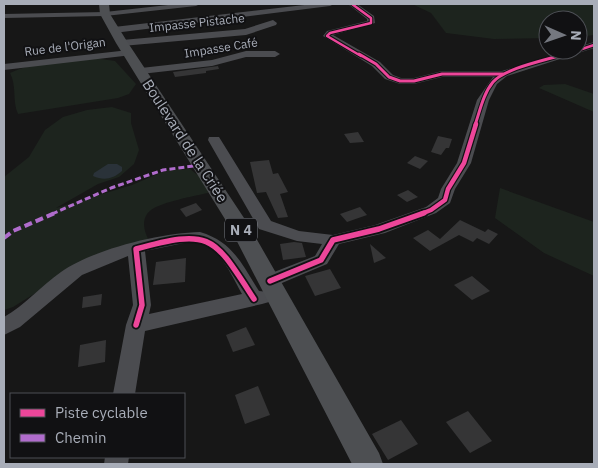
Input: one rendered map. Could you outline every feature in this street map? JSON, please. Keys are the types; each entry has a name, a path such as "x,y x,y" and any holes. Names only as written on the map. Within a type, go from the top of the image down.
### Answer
{"main road":[{"name":"Boulevard de la Criée","path":"115,29 210,179 273,287 368,464"}],"street":[{"path":"115,29 146,7 196,4"},
{"path":"4,16 115,29 330,4"},
{"path":"352,4 371,18 371,23 330,33 328,36 376,64 393,78 406,81 442,74 503,74 594,45"},
{"name":"Impasse Pistache","path":"115,29 246,32 273,23"},
{"name":"Rue de l'Origan","path":"4,67 115,29"},
{"name":"Impasse Café","path":"140,71 212,63 246,54 276,54"},
{"path":"214,140 232,174 265,225 297,236 333,240 379,229 431,210 445,200 448,189 464,163 482,100 493,82 503,74"},
{"path":"210,179 232,174"},
{"path":"4,327 76,271 107,258 136,249 171,239 192,236 211,242 224,253 254,299"},
{"path":"136,325 254,299 321,260 333,240"},
{"path":"124,393 136,325 142,305 136,249"}],"shaded area":[{"path":"412,4 594,4 594,35 588,36 588,10 538,10 538,38 494,39 446,33 431,13"},
{"path":"94,58 115,61 136,84 129,94 118,98 18,114 10,73 40,64"},
{"path":"565,84 594,94 594,112 539,88 544,85"},
{"path":"112,107 131,113 131,123 139,150 134,164 119,177 98,184 56,208 132,185 167,170 190,169 206,182 208,193 156,207 148,213 144,221 146,234 150,242 63,276 13,307 4,310 4,177 29,157 45,130 63,117 87,110"},
{"path":"108,164 117,164 122,167 122,171 108,178 93,176 94,173"},
{"path":"500,188 594,222 594,276 544,253 495,218"}],"building":[{"path":"218,66 219,69 206,71 206,73 175,77 173,72"},
{"path":"358,132 364,142 350,143 344,134"},
{"path":"438,136 452,139 449,148 446,148 441,155 431,152"},
{"path":"415,156 428,161 420,169 407,163"},
{"path":"269,160 273,174 278,173 288,192 280,194 288,217 278,218 266,192 257,193 250,162"},
{"path":"408,190 418,197 407,202 397,195"},
{"path":"196,203 202,210 186,217 180,209"},
{"path":"360,207 367,215 347,222 340,214"},
{"path":"460,220 485,232 488,229 498,234 489,244 477,238 473,242 459,235 430,251 413,238 428,230 440,239"},
{"path":"302,243 306,257 283,260 280,244"},
{"path":"370,244 386,258 374,263"},
{"path":"186,258 185,282 153,285 156,262"},
{"path":"330,269 341,288 315,296 305,276"},
{"path":"472,276 490,291 472,300 454,285"},
{"path":"102,294 101,305 82,308 83,297"},
{"path":"246,327 255,345 233,352 226,335"},
{"path":"106,340 105,362 78,367 80,345"},
{"path":"258,386 270,415 245,424 235,395"},
{"path":"468,411 492,441 470,453 446,422"},
{"path":"401,420 418,444 388,460 372,434"}],"marked path":[{"path":"4,238 13,231 111,188 163,170 201,165"}],"cycle path":[{"path":"352,4 371,18 371,23 330,33 327,36 376,64 389,77 400,81 414,81 442,74 503,74"},
{"path":"270,281 321,260 333,240 379,229 431,210 445,200 448,189 464,163 483,100 493,82 503,74 594,45"},
{"path":"136,325 142,305 136,249 162,242 181,238 197,238 208,241 219,249 229,261 254,299"}]}
